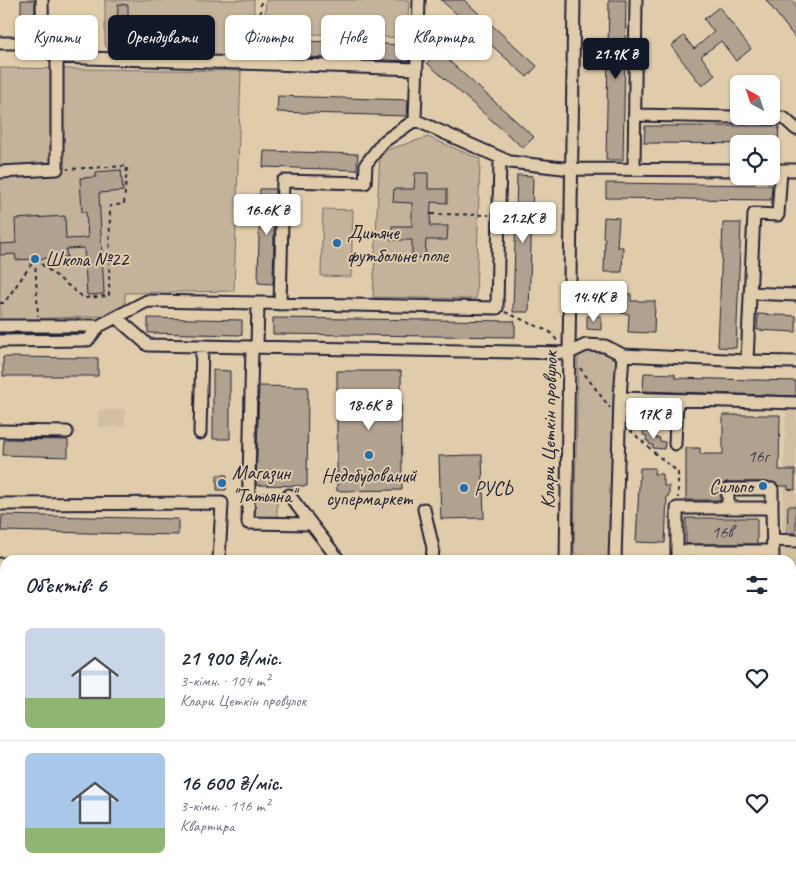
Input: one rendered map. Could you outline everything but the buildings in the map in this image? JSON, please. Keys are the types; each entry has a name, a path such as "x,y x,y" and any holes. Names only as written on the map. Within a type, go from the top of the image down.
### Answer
{"street":[{"path":"42,0 42,15"},
{"path":"414,120 419,0"},
{"name":"Клари Цеткін провулок","path":"566,555 574,0"},
{"path":"634,170 636,0"},
{"path":"0,43 15,43"},
{"path":"98,58 416,69"},
{"path":"0,172 57,169 56,60"},
{"path":"635,115 784,118 796,128"},
{"path":"414,120 510,162 571,170 730,170"},
{"path":"280,304 283,181 365,183 366,164 383,142 414,120"},
{"path":"0,326 98,326 147,301 497,308 500,158"},
{"path":"780,170 796,170"},
{"path":"747,361 754,214 778,215 777,185"},
{"path":"750,293 796,295"},
{"path":"258,303 248,523 311,524"},
{"path":"116,317 148,344 569,353 586,345 605,346 623,355 796,362"},
{"path":"0,340 88,340 98,326"},
{"path":"200,433 202,346"},
{"path":"615,555 623,355"},
{"path":"620,398 796,403"},
{"path":"675,444 677,400"},
{"path":"0,431 67,432"},
{"path":"728,508 728,489 772,489 773,550"},
{"path":"289,495 335,555"},
{"path":"0,504 222,503 219,555"},
{"path":"772,508 678,508 677,555 773,550 796,541"},
{"path":"424,509 433,548 432,555"}],"path":[{"path":"258,64 261,0"},
{"path":"35,259 84,298 109,296 110,206 124,204 127,166 57,169"},
{"path":"431,214 499,215"},
{"path":"0,303 4,303 35,259"},
{"path":"35,259 38,326"},
{"path":"497,308 550,332 569,353"},
{"path":"580,368 619,420 678,472 678,508"}],"shaded area":[{"path":"105,0 254,0 254,15 225,15 225,56 215,55 215,15 108,15 108,50 105,45"},
{"path":"266,0 409,0 408,15 395,15 395,37 385,37 385,15 321,15 321,34 311,34 311,15 265,15"},
{"path":"0,68 241,71 234,291 125,293 125,312 109,312 109,316 0,320"},
{"path":"428,137 480,159 476,299 373,297 380,152"},
{"name":"Дитяче футбольне поле","path":"323,209 353,210 351,277 321,276"},
{"path":"586,349 609,349 616,354 618,360 611,555 577,555 574,552 578,358"},
{"path":"125,409 125,426 98,427 98,410"},
{"path":"786,411 796,411 796,555 781,555"},
{"path":"252,493 277,493 277,517 251,517"}],"place":[{"name":"Дитяче футбольне поле","path":"337,243"},
{"name":"Школа №22","path":"35,259"},
{"name":"Недобудований супермаркет","path":"369,455"},
{"name":"Магазин \"Татьяна\"","path":"222,483"},
{"name":"Сильпо","path":"763,486"},
{"name":"РУСЬ","path":"464,488"}]}
